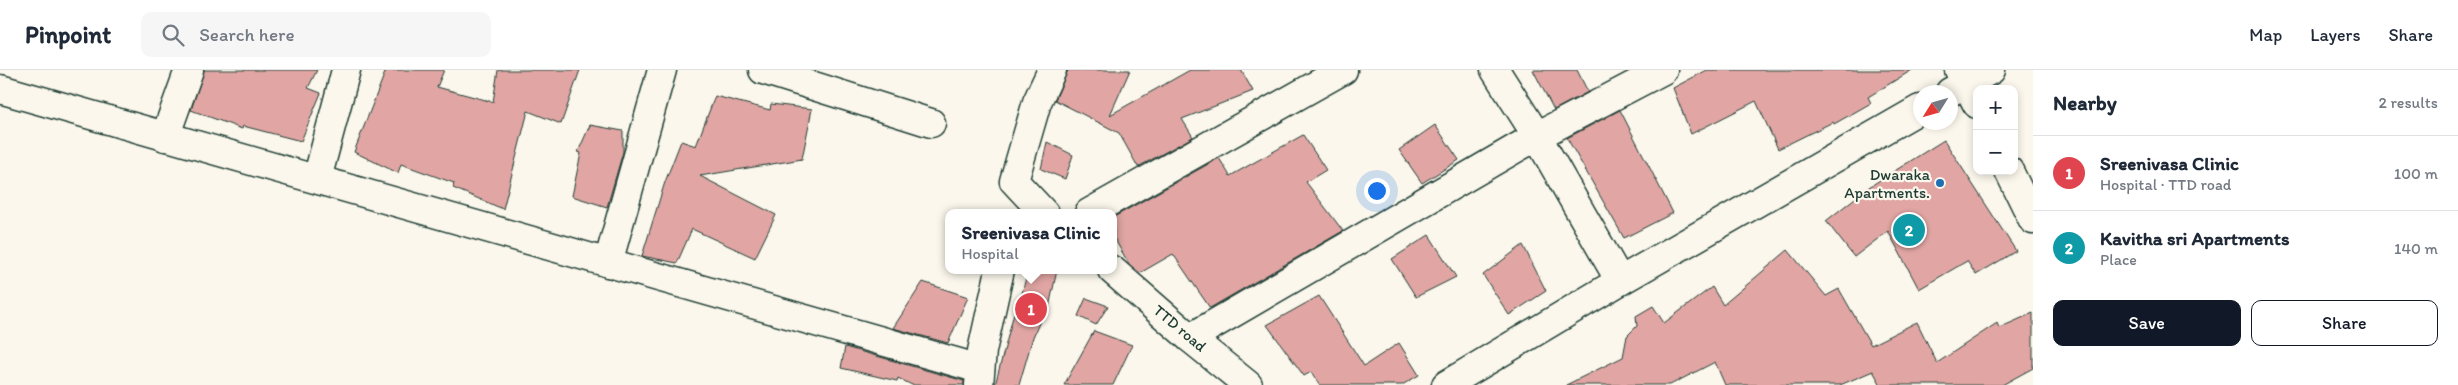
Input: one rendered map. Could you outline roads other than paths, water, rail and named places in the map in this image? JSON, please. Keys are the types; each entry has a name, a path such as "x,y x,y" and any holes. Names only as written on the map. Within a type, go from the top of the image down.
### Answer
{"street":[{"path":"0,84 5,70"},
{"path":"165,137 189,70"},
{"path":"317,179 346,70"},
{"path":"608,263 662,70"},
{"path":"763,70 931,123"},
{"path":"1036,209 1014,181 1037,102 1052,70"},
{"path":"1096,209 1342,70"},
{"path":"1495,70 1537,136 1620,281"},
{"path":"1190,338 1537,136 1662,70"},
{"path":"1963,87 1991,70"},
{"path":"0,89 608,263 979,377 999,274"},
{"path":"1446,385 1620,281 1913,113"},
{"path":"2012,175 2033,220"},
{"name":"TTD road","path":"1117,274 1190,338 1248,385"}],"place":[{"name":"Dwaraka Apartments.","path":"1940,183"},
{"name":"Kavitha sri Apartments","path":"1909,230"},
{"name":"Sreenivasa Clinic","path":"1031,309"}]}
